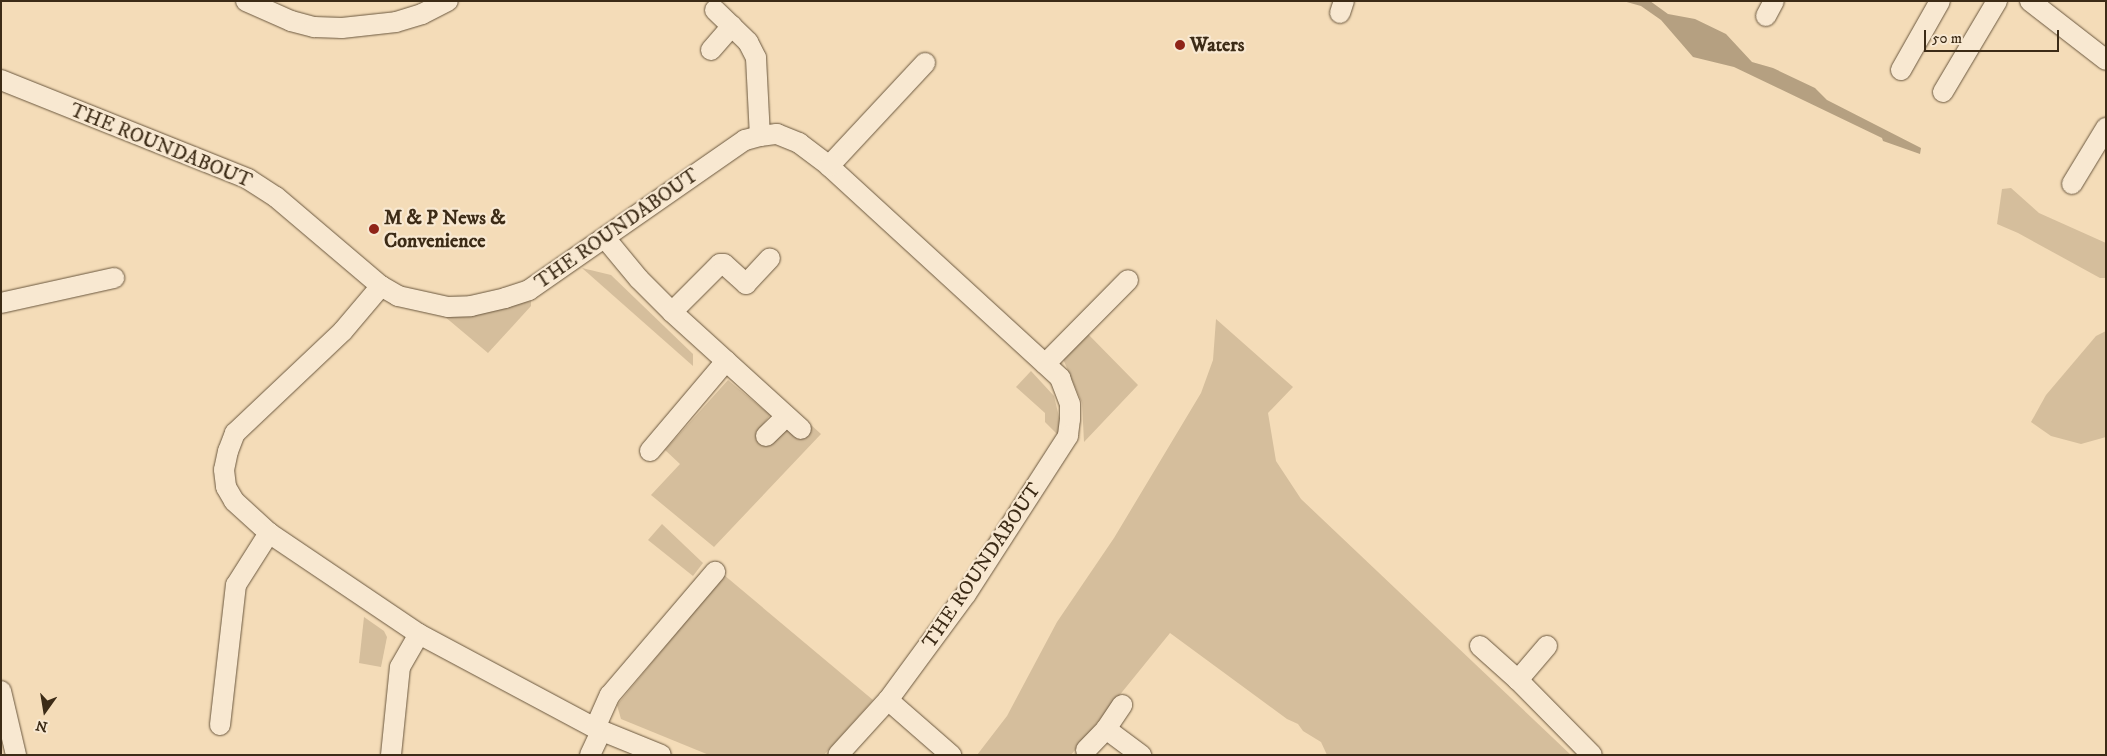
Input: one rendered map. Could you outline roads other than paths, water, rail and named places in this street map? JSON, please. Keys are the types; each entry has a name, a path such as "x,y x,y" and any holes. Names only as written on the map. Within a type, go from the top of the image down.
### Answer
{"street":[{"path":"246,1 267,12 298,23 314,27 342,28 396,22 422,14 448,1"},
{"path":"1901,70 1940,1"},
{"path":"1943,92 1997,1"},
{"path":"2030,1 2106,60"},
{"path":"715,10 748,42 756,58 760,136"},
{"path":"711,50 732,26"},
{"path":"829,166 925,62"},
{"name":"THE ROUNDABOUT","path":"1,80 248,179 276,197 381,286 398,296 440,305 480,304 530,290 557,273 745,140 777,134 799,142 829,166 1060,378 1070,404 1068,436 966,594 888,700 838,755"},
{"path":"2072,184 2106,128"},
{"path":"604,238 672,312 794,423 766,436"},
{"path":"672,312 720,264 724,264 746,284 770,258"},
{"path":"1,302 114,278"},
{"path":"1045,364 1128,280"},
{"path":"381,286 343,332 235,433 228,451 224,470 226,487 234,501 269,532 419,634 598,730 661,755"},
{"path":"650,451 726,361"},
{"path":"220,725 236,585 269,532"},
{"path":"590,755 610,695 715,572"},
{"path":"391,755 400,667 419,634"},
{"path":"1480,646 1518,680 1592,755"},
{"path":"1518,680 1547,646"},
{"path":"1,691 16,755"},
{"path":"888,700 951,755"},
{"path":"1086,750 1106,728 1122,705"},
{"path":"1106,728 1141,755"}],"place":[{"name":"Waters","path":"1180,45"},
{"name":"M & P News & Convenience","path":"374,229"}]}
